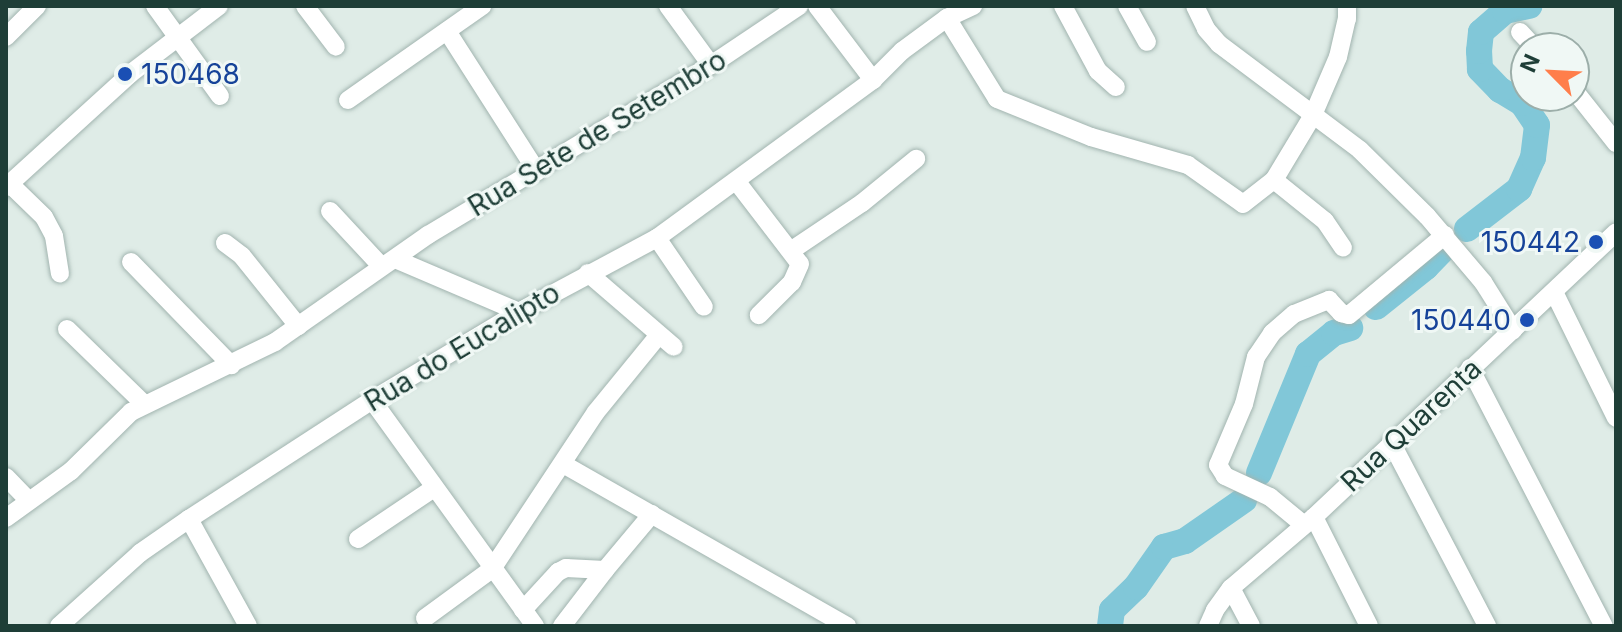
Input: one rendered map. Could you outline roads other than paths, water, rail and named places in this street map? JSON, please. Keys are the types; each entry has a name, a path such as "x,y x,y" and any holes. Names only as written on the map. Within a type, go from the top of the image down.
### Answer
{"street":[{"path":"6,37 37,6"},
{"path":"155,6 220,96"},
{"path":"60,274 54,236 44,217 8,186 177,35 219,6"},
{"path":"305,6 336,47"},
{"path":"348,100 482,6"},
{"path":"668,6 711,65"},
{"name":"Rua Sete de Setembro","path":"6,518 71,471 121,421 144,404 231,365 298,326 388,263 711,65 799,6"},
{"path":"817,6 873,80"},
{"name":"Rua do Eucalipto","path":"59,626 140,553 189,519 372,400 519,312 657,238 873,80 902,51 947,18 973,6"},
{"path":"1063,6 1098,71 1116,87"},
{"path":"1127,6 1147,42"},
{"path":"1195,6 1206,29 1219,44 1360,150 1445,235 1483,282 1513,330"},
{"path":"947,18 989,90 1009,106 1091,137 1188,165 1243,204 1274,180 1313,115 1338,57 1347,6"},
{"path":"447,31 537,172"},
{"path":"1590,110 1616,143"},
{"path":"792,250 862,203 916,159"},
{"path":"1274,180 1325,221 1343,248"},
{"path":"737,182 798,257 799,270 792,282 759,315"},
{"path":"330,211 388,263 519,312"},
{"name":"Rua Quarenta","path":"1209,623 1231,588 1309,521 1616,232"},
{"path":"1369,626 1309,521 1270,497 1225,476 1218,465 1244,404 1256,357 1277,327 1294,314 1326,300 1331,300 1341,313 1349,315 1445,235"},
{"path":"657,238 704,307"},
{"path":"225,243 242,256 298,326"},
{"path":"131,262 231,365"},
{"path":"588,273 674,347"},
{"path":"1554,292 1616,418"},
{"path":"67,329 144,404"},
{"path":"425,618 492,569 609,395 658,336"},
{"path":"1470,368 1604,626"},
{"path":"372,400 535,626"},
{"path":"1391,442 1487,626"},
{"path":"563,464 847,626"},
{"path":"6,477 29,501"},
{"path":"358,539 434,488"},
{"path":"562,626 652,514"},
{"path":"189,519 248,626"},
{"path":"523,610 558,572 566,568 605,570"},
{"path":"1231,588 1251,626"}],"waterway":[{"path":"1467,229 1519,189 1533,158 1537,125 1522,103 1500,90 1480,69 1479,51 1481,32 1505,11 1529,6"},
{"path":"1376,307 1426,267 1447,245"},
{"path":"1259,473 1308,354 1334,333 1350,328"},
{"path":"1110,626 1112,610 1136,587 1164,547 1185,541 1244,500"}],"place":[{"name":"150468","path":"125,74"},
{"name":"150442","path":"1596,242"},
{"name":"150440","path":"1527,320"}]}
